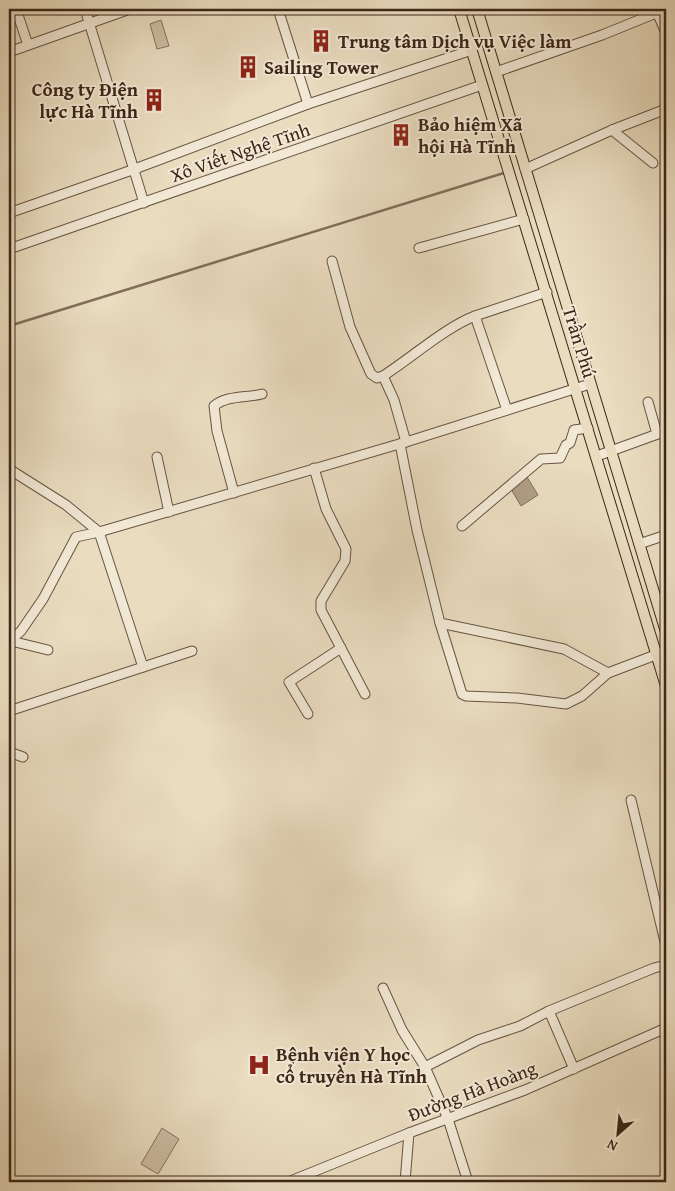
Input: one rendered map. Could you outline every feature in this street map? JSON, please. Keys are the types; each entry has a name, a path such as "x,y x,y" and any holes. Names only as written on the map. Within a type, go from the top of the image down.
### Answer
{"main road":[{"name":"Trần Phú","path":"459,9 588,428 662,653 666,686"},
{"name":"Trần Phú","path":"477,9 666,632"}],"street":[{"path":"16,9 28,45"},
{"path":"85,9 132,170 144,203"},
{"path":"9,52 130,9"},
{"path":"278,9 308,104"},
{"path":"496,72 602,35 662,10 666,33"},
{"name":"Xô Viết Nghệ Tĩnh","path":"9,213 132,170 308,104 472,50"},
{"name":"Xô Viết Nghệ Tĩnh","path":"9,249 482,85"},
{"path":"526,169 612,130 666,109"},
{"path":"612,130 653,164"},
{"path":"419,248 524,219"},
{"path":"332,261 350,326 365,363 371,374 377,378 383,376 462,321 547,292"},
{"path":"475,316 507,410"},
{"path":"383,376 394,400 417,530 440,623 462,694 466,696 517,698 566,704 582,696 608,673 662,653"},
{"path":"48,650 10,642 43,599 76,538 403,443 590,384"},
{"path":"234,493 217,431 214,406 228,399 262,394"},
{"path":"597,456 662,433 648,402"},
{"path":"462,526 541,459 548,457 560,458 566,445 570,443 574,430 588,428"},
{"path":"157,458 169,512"},
{"path":"314,468 326,509 346,549 345,561 321,601 320,606 324,618 365,694"},
{"path":"9,469 66,505 99,532 143,667"},
{"path":"639,544 666,535"},
{"path":"440,623 564,649 608,673"},
{"path":"308,714 289,682 341,648"},
{"path":"9,711 192,651"},
{"path":"9,752 23,757"},
{"path":"631,800 666,946"},
{"path":"425,1066 478,1040 520,1026 549,1011 654,968 666,965"},
{"path":"383,988 402,1030 425,1066 448,1119 468,1182"},
{"path":"549,1011 574,1069"},
{"name":"Đường Hà Hoàng","path":"288,1182 574,1069 666,1028"},
{"path":"405,1182 409,1133"}],"shaded area":[{"path":"161,20 169,46 157,49 150,24"},
{"path":"527,477 538,495 521,506 511,489"},
{"path":"162,1128 179,1139 158,1174 141,1164"}],"waterway":[{"path":"9,326 507,172"}],"place":[{"name":"Trung tâm Dịch vụ Việc làm","path":"321,41"},
{"name":"Sailing Tower","path":"248,67"},
{"name":"Công ty Điện lực Hà Tĩnh","path":"154,100"},
{"name":"Bảo hiệm Xã hội Hà Tĩnh","path":"401,135"},
{"name":"Bệnh viện Y học cổ truyền Hà Tĩnh","path":"259,1065"}]}
